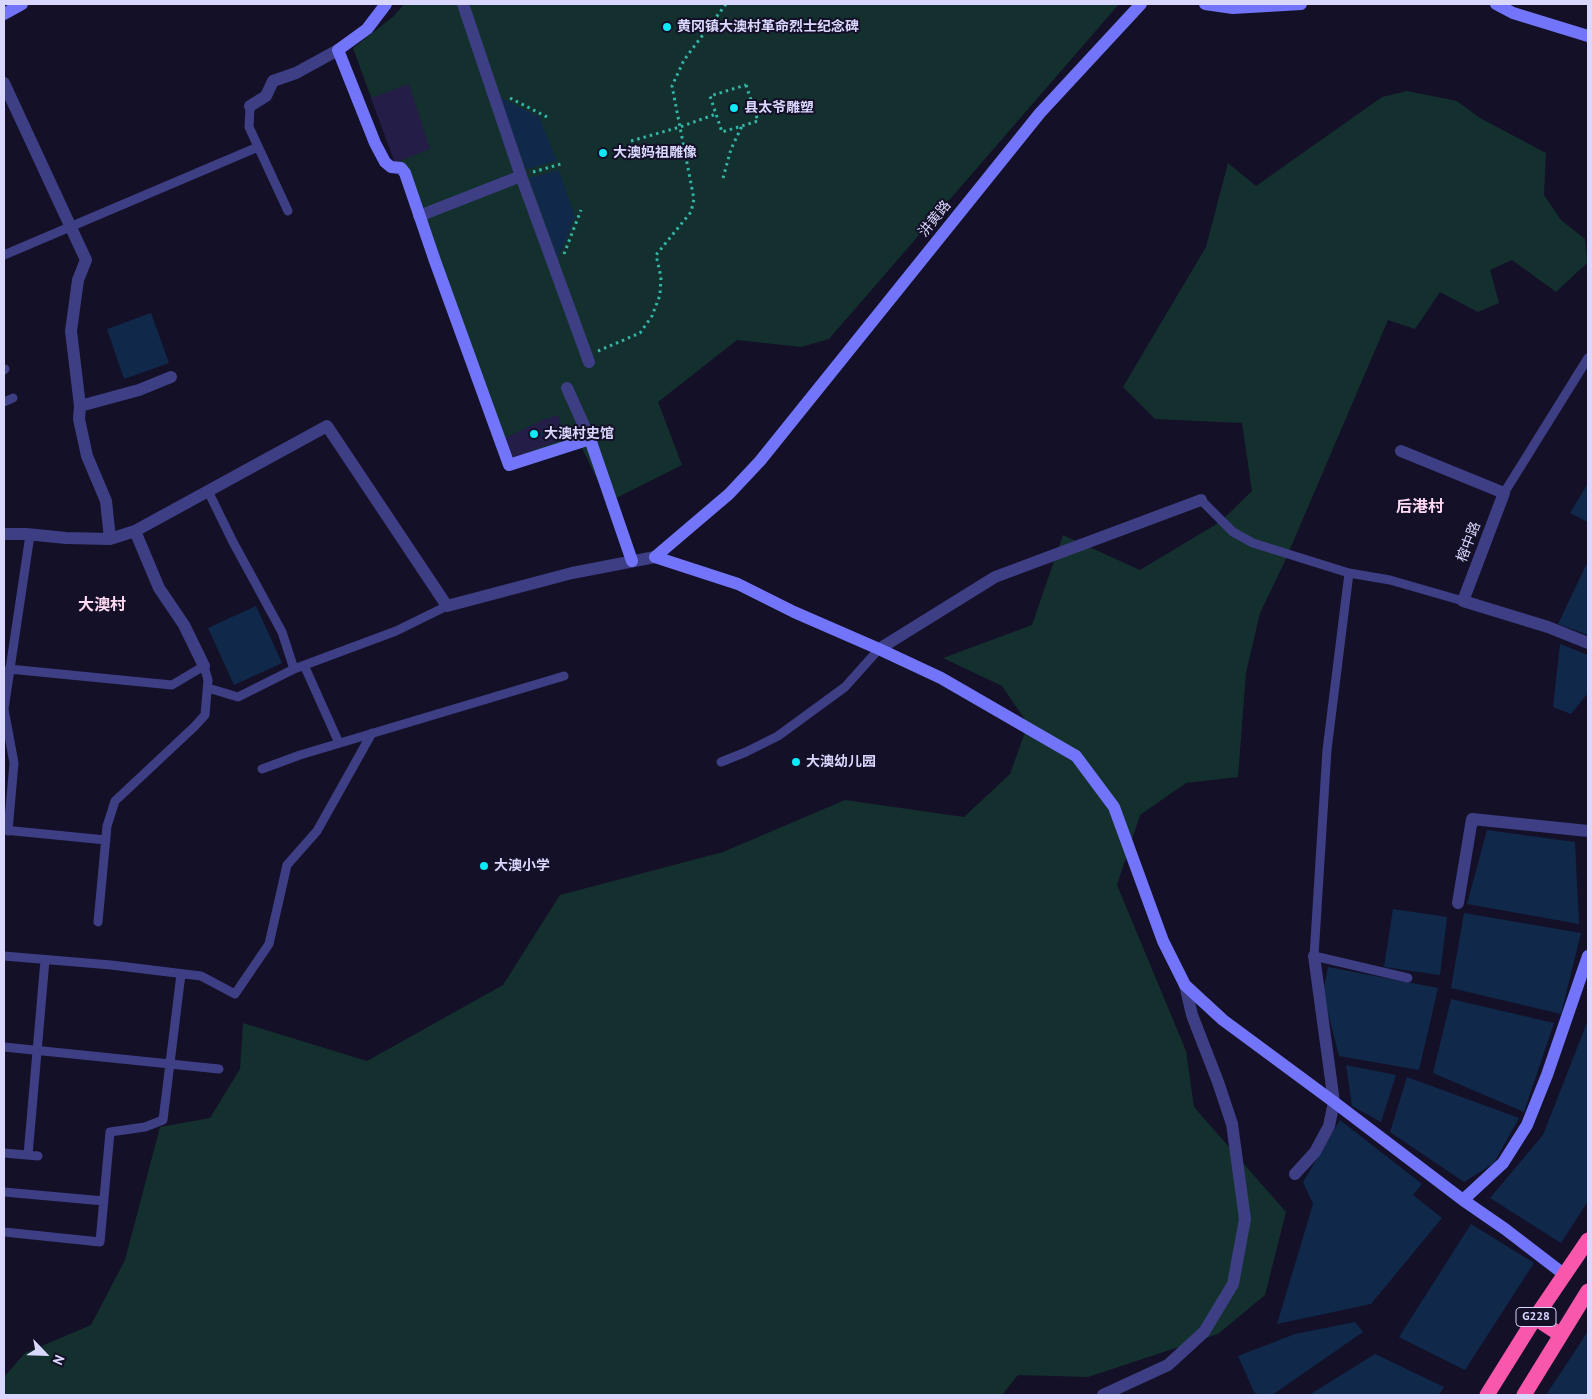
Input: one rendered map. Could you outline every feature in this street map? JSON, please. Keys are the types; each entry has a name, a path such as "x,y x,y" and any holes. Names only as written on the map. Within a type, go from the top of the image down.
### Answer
{"highway":[{"name":"G228","path":"1487,1395 1535,1318 1588,1240"},
{"name":"G228","path":"1524,1395 1588,1291"},
{"path":"1535,1318 1561,1335"}],"main road":[{"path":"4,14 22,4"},
{"path":"386,4 367,29 338,50 375,143 385,162 391,167 401,168 405,173 510,465 590,439 632,561"},
{"name":"汫黄路","path":"655,557 729,494 760,461 1040,113 1141,4"},
{"path":"1205,4 1233,8 1301,4"},
{"path":"1496,4 1513,13 1588,36"},
{"path":"655,557 738,584 794,612 941,678 1076,756 1114,806 1162,941 1185,986 1223,1020 1565,1275"},
{"path":"1463,1200 1503,1163 1527,1125 1547,1075 1588,956"}],"street":[{"path":"462,4 521,176 588,359"},
{"path":"250,106 266,96 273,81 296,73 338,50"},
{"path":"4,83 86,260 78,280 71,332 80,406 79,420 87,456 106,500 110,539"},
{"path":"419,216 521,176"},
{"path":"80,406 139,390 171,377"},
{"path":"567,388 590,439"},
{"path":"4,534 110,539 135,531 328,426 447,606 572,573 655,557"},
{"path":"1401,450 1504,493"},
{"name":"榕中路","path":"1463,602 1504,493"},
{"path":"879,649 996,577 1201,500"},
{"path":"135,531 159,588 184,626 204,666"},
{"path":"1463,602 1548,628 1588,643"},
{"path":"1458,904 1472,819 1588,831"},
{"path":"1295,1174 1315,1152 1329,1126 1334,1102 1314,956"},
{"path":"1103,1395 1168,1365 1204,1332 1234,1284 1245,1219 1232,1124 1192,1015 1185,986"}],"lane":[{"path":"250,106 249,127 288,211"},
{"path":"4,255 258,146"},
{"path":"1504,493 1588,358"},
{"path":"4,402 13,398"},
{"path":"208,491 233,542 282,632 294,669"},
{"path":"1201,500 1233,532 1254,543 1349,572 1390,580 1463,602"},
{"path":"30,535 4,709 14,763 6,831 106,840"},
{"path":"1349,572 1327,750 1314,956 1408,978"},
{"path":"208,688 238,697 294,669 396,631 447,606"},
{"path":"721,762 778,736 845,687 879,649"},
{"path":"304,665 339,743"},
{"path":"9,669 172,685 204,666 208,680 205,714 194,727 115,801 106,840 98,922"},
{"path":"262,769 300,755 564,676"},
{"path":"4,956 201,976 235,994 269,944 287,865 317,831 372,733"},
{"path":"28,1155 45,960"},
{"path":"4,1232 100,1242 110,1132 145,1127 163,1120 180,974"},
{"path":"4,1047 219,1069"},
{"path":"4,1154 38,1156"},
{"path":"4,1192 104,1201"}],"path":[{"path":"588,359 640,333 652,316 660,295 661,277 656,255 691,212 694,199 672,86 684,60 726,4"},
{"path":"746,85 758,121 743,126 722,132 710,96 746,85"},
{"path":"491,88 550,118"},
{"path":"630,141 680,127 716,114"},
{"path":"723,178 731,149 743,126"},
{"path":"544,169 561,164"},
{"path":"557,273 581,210"}],"green space":[{"path":"404,4 1119,4 829,339 801,347 737,340 658,402 682,465 608,502 581,446 507,469 353,48 394,16"},
{"path":"1407,91 1457,101 1480,118 1546,153 1544,195 1561,220 1585,239 1587,263 1556,292 1512,260 1490,270 1499,303 1478,312 1440,292 1415,329 1388,320 1284,563 1260,613 1246,673 1238,777 1186,783 1140,815 1117,885 1186,1051 1194,1107 1286,1212 1265,1295 1218,1334 1088,1377 1018,1375 1002,1395 4,1395 4,1377 25,1353 91,1325 125,1260 160,1127 210,1118 240,1069 243,1023 367,1061 503,985 560,895 723,852 845,800 964,817 1010,774 1028,724 1002,686 943,658 1032,625 1063,535 1140,570 1220,522 1252,491 1242,423 1155,419 1123,387 1206,247 1228,163 1256,186 1382,97"}],"water":[{"path":"499,97 539,117 557,161 526,169"},
{"path":"559,170 575,217 558,258 529,178"},
{"path":"151,313 169,363 124,379 107,329"},
{"path":"1588,486 1588,522 1570,513"},
{"path":"1588,561 1588,635 1558,624"},
{"path":"256,606 282,663 234,685 208,628"},
{"path":"1560,644 1588,655 1588,693 1571,714 1553,707"},
{"path":"1487,830 1575,842 1579,924 1467,904"},
{"path":"1393,909 1447,917 1440,975 1384,967"},
{"path":"1464,913 1581,933 1561,1014 1451,988"},
{"path":"1328,967 1438,988 1419,1070 1339,1056 1323,993"},
{"path":"1451,999 1554,1023 1524,1112 1433,1073"},
{"path":"1588,1020 1588,1201 1561,1243 1490,1198 1543,1135"},
{"path":"1346,1065 1396,1075 1381,1122 1352,1106"},
{"path":"1407,1077 1519,1118 1494,1163 1464,1182 1390,1132"},
{"path":"1340,1120 1422,1184 1413,1195 1442,1218 1371,1304 1277,1324 1313,1204 1303,1182"},
{"path":"1471,1224 1534,1263 1465,1370 1399,1337"},
{"path":"1355,1322 1363,1332 1272,1395 1258,1395 1254,1392 1238,1356 1295,1334"},
{"path":"1588,1331 1588,1395 1546,1395 1579,1345"},
{"path":"1375,1354 1444,1387 1439,1395 1309,1395"}],"building":[{"path":"409,84 430,149 395,163 371,98"},
{"path":"558,415 566,438 512,458 503,439"}],"place":[{"name":"黄冈镇大澳村革命烈士纪念碑","path":"667,27"},
{"name":"县太爷雕塑","path":"734,108"},
{"name":"大澳妈祖雕像","path":"603,153"},
{"name":"大澳村史馆","path":"534,434"},
{"name":"大澳幼儿园","path":"796,762"},
{"name":"大澳小学","path":"484,866"}],"district":[{"name":"后港村","path":"1420,507"},
{"name":"大澳村","path":"102,605"}]}
